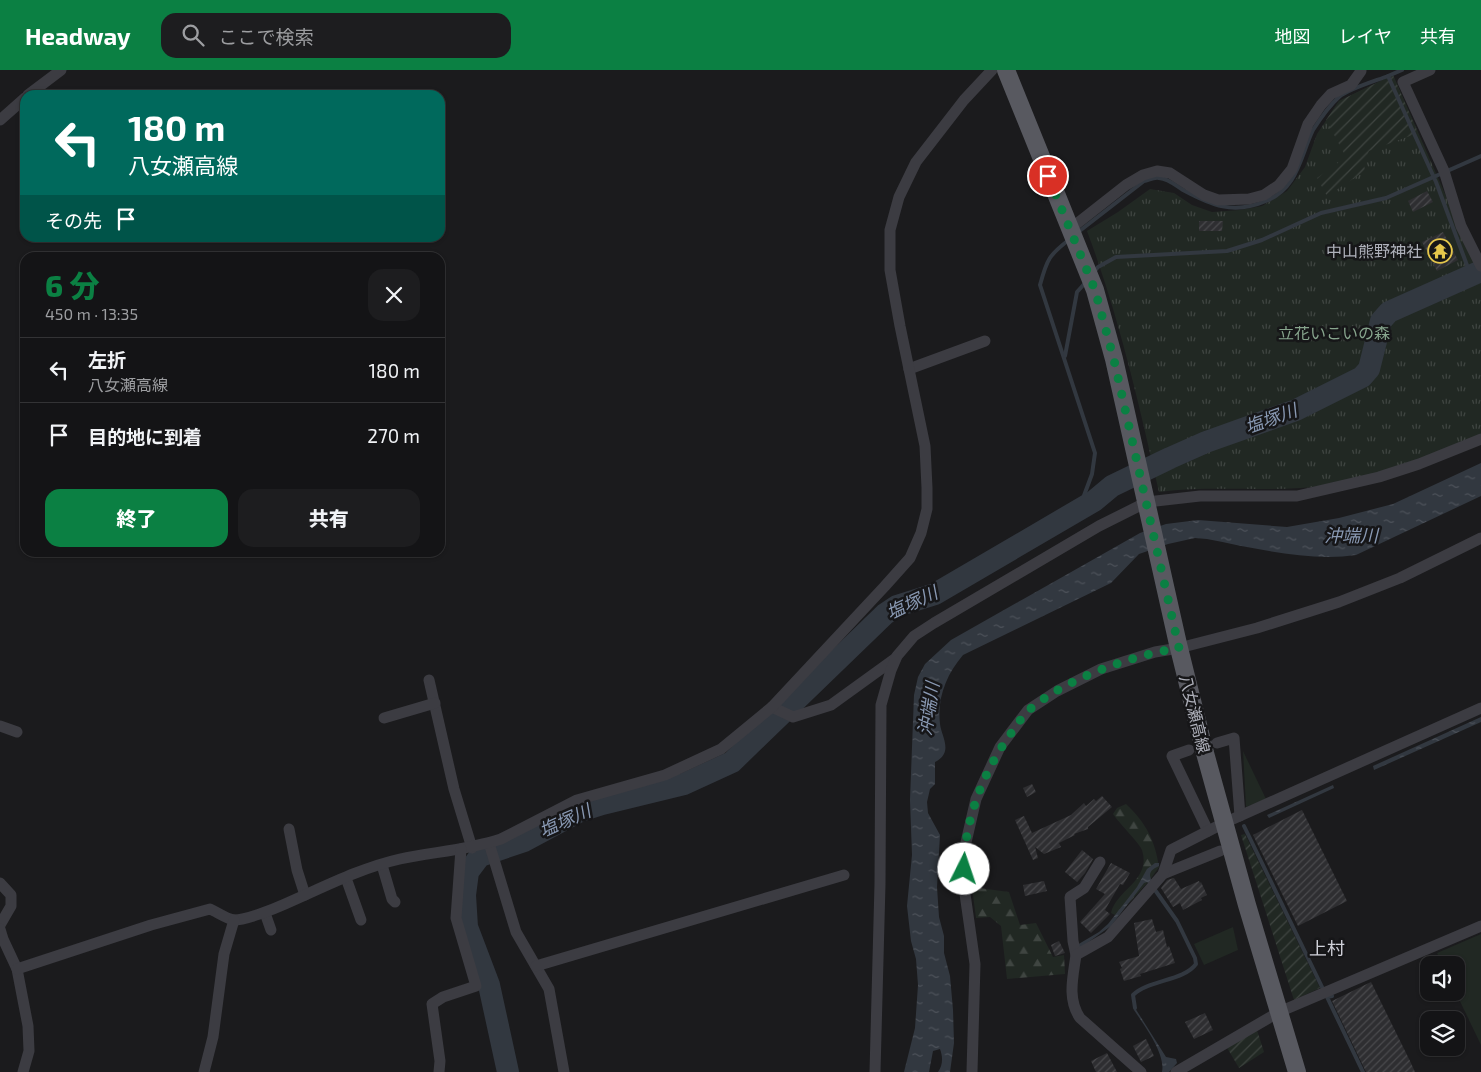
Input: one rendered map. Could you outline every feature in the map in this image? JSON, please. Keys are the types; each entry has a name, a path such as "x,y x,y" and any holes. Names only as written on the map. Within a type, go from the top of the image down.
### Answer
{"main road":[{"name":"八女瀬高線","path":"1006,70 1095,290 1114,360 1146,499 1179,646 1216,827 1280,1012 1298,1072"}],"street":[{"path":"35,90 61,70"},
{"path":"17,969 151,925 210,909 234,920 264,913 346,878 382,865 399,860 467,848 501,839 576,800 665,775 721,749 772,707 910,558 921,533 927,509 928,488 925,446 890,270 890,230 899,197 916,162 964,100 992,70"},
{"path":"1430,70 1403,82 1444,171 1461,226 1481,266"},
{"path":"1070,229 1126,185 1142,175 1157,171 1170,173 1197,191 1218,200 1235,200 1264,195 1279,185 1292,169 1308,124 1320,105 1331,94 1351,85 1362,73"},
{"path":"0,120 20,102"},
{"path":"909,369 985,341"},
{"path":"772,707 793,718 831,705 897,656 914,636 1146,499 1200,496 1297,496 1379,477 1419,464 1481,439"},
{"path":"972,1072 975,964 964,886 964,851 976,799 1000,747 1028,710 1057,691 1101,669 1155,652 1256,628 1339,602 1400,578 1481,538"},
{"path":"875,1072 880,884 880,705 897,656"},
{"path":"430,680 467,848 456,918 476,986 443,997 432,1004 440,1061 439,1072"},
{"path":"384,718 435,703"},
{"path":"1076,954 1108,937 1163,874 1171,850 1240,816 1481,708"},
{"path":"1,729 17,732"},
{"path":"1217,743 1234,738 1240,816"},
{"path":"1189,750 1172,756 1216,827"},
{"path":"289,829 306,908"},
{"path":"489,843 516,932 549,989 564,1072"},
{"path":"1163,874 1220,851"},
{"path":"1100,862 1084,888 1070,897 1073,941 1076,954 1071,994 1074,1009 1080,1018 1140,1072"},
{"path":"382,865 392,899 395,902"},
{"path":"536,966 844,875"},
{"path":"346,878 361,920"},
{"path":"0,883 11,894 11,906 0,925"},
{"path":"264,913 271,930"},
{"path":"204,1072 213,1037 224,954 234,920"},
{"path":"1176,1072 1280,1012 1481,926"},
{"path":"1,936 17,969 28,1026 30,1051 23,1072"}],"green space":[{"name":"立花いこいの森","path":"1393,75 1481,276 1481,435 1415,462 1346,482 1300,488 1194,489 1159,492 1119,328 1087,231 1150,189 1174,193 1192,205 1212,212 1262,206 1287,191 1305,167 1317,134 1339,101"},
{"path":"1393,75 1418,133 1369,151 1364,164 1365,171 1327,196 1317,178 1346,157 1326,120 1339,101"},
{"path":"1243,751 1266,799 1246,807"},
{"path":"1126,804 1139,818 1148,832 1155,848 1159,867 1149,881 1117,916 1111,913 1114,905 1138,877 1144,860 1140,847 1113,814 1117,808"},
{"path":"1245,834 1320,988 1294,1000 1241,835"},
{"path":"972,887 1009,892 1020,925 1036,923 1053,957 1064,955 1065,974 1007,979 1001,926 990,917 976,918"},
{"path":"1233,927 1238,950 1204,965 1194,944"},
{"path":"1481,934 1481,1045 1460,1001 1465,1001 1465,956 1438,956 1437,953"},
{"path":"1257,1030 1264,1052 1239,1068 1226,1046"}],"water":[{"name":"沖端川","path":"1481,463 1481,496 1356,555 1319,557 1300,555 1195,538 1168,544 1139,554 1111,583 963,655 947,679 941,696 939,714 945,751 944,755 935,762 935,784 930,789 927,802 928,813 940,835 937,887 939,917 944,936 944,953 950,976 953,1010 954,1043 950,1072 938,1072 942,1061 940,1049 933,1051 929,1072 904,1072 915,1028 918,985 916,959 911,941 907,906 912,855 910,800 914,695 918,677 925,664 951,640 1140,533 1166,524 1198,520 1287,527 1339,518 1393,504"},
{"path":"1481,717 1481,722 1374,770 1373,766"},
{"path":"1333,785 1334,788 1269,818 1267,815"},
{"path":"1155,863 1159,863 1159,866 1150,873 1150,876 1157,889 1155,890 1147,882 1144,883 1111,926 1080,948 1077,945 1099,932 1108,924 1137,887 1147,869"},
{"path":"1135,1008 1166,1057 1176,1059 1177,1063 1169,1072 1162,1072 1158,1048 1134,1010"}],"building":[{"path":"1427,191 1433,202 1413,212 1408,201"},
{"path":"1199,221 1223,221 1222,231 1199,231"},
{"name":"中山熊野神社","path":"1443,232 1458,260 1437,271 1422,242"},
{"path":"1032,784 1036,792 1027,797 1023,788"},
{"path":"1102,796 1112,807 1088,829 1074,834 1059,843 1061,847 1044,854 1035,847 1038,858 1033,860 1015,820 1024,816 1032,833 1071,815 1084,803 1086,806 1094,799 1096,801"},
{"path":"1302,810 1347,901 1298,926 1253,835"},
{"path":"1082,850 1093,859 1077,882 1065,872"},
{"path":"1111,863 1130,873 1123,885 1120,884 1105,910 1110,914 1091,933 1080,922 1105,894 1096,889"},
{"path":"1174,878 1181,889 1199,881 1201,882 1207,895 1201,898 1202,900 1183,910 1180,903 1173,907 1161,888 1167,880"},
{"path":"1044,881 1047,891 1025,896 1023,885"},
{"path":"1152,919 1156,932 1163,930 1167,947 1169,946 1175,963 1124,981 1119,962 1139,956 1134,923"},
{"path":"1059,941 1065,953 1055,956 1051,945"},
{"path":"1371,982 1415,1072 1366,1072 1332,1001"},
{"path":"1205,1013 1213,1030 1194,1039 1185,1022"},
{"path":"1146,1039 1154,1056 1141,1062 1133,1046"},
{"path":"1107,1053 1117,1072 1096,1072 1091,1061"}],"waterway":[{"path":"1402,70 1388,76 1436,182 1471,276"},
{"path":"1077,233 1144,181 1155,178 1172,182 1183,190 1213,204 1233,208 1266,201 1277,195 1292,180 1313,130 1335,101 1349,91 1388,76"},
{"path":"1093,273 1098,267 1116,257 1227,251 1262,240 1321,213 1386,198 1481,156"},
{"path":"1070,239 1057,249 1050,258 1040,285 1095,453 1092,474 1079,509"},
{"name":"塩塚川","path":"508,1072 489,985 467,927 465,895 468,872 480,856 524,841 580,811 684,784 732,762 885,614 897,606 935,594 1094,501 1112,486 1206,442 1296,410 1362,377 1369,369 1381,321 1389,312 1481,271"},
{"path":"1065,356 1077,292 1086,282"},
{"path":"1244,826 1323,989"},
{"path":"1135,1008 1133,995 1147,986 1183,974 1196,964 1195,958 1177,921 1155,890"},
{"path":"1332,996 1327,997 1363,1072"}],"place":[{"name":"中山熊野神社","path":"1440,251"}],"district":[{"name":"上村","path":"1327,949"}],"route":[{"path":"964,869 964,851 976,799 1000,747 1028,710 1057,691 1101,669 1155,652 1179,648 1114,360 1095,290 1048,176"}]}
